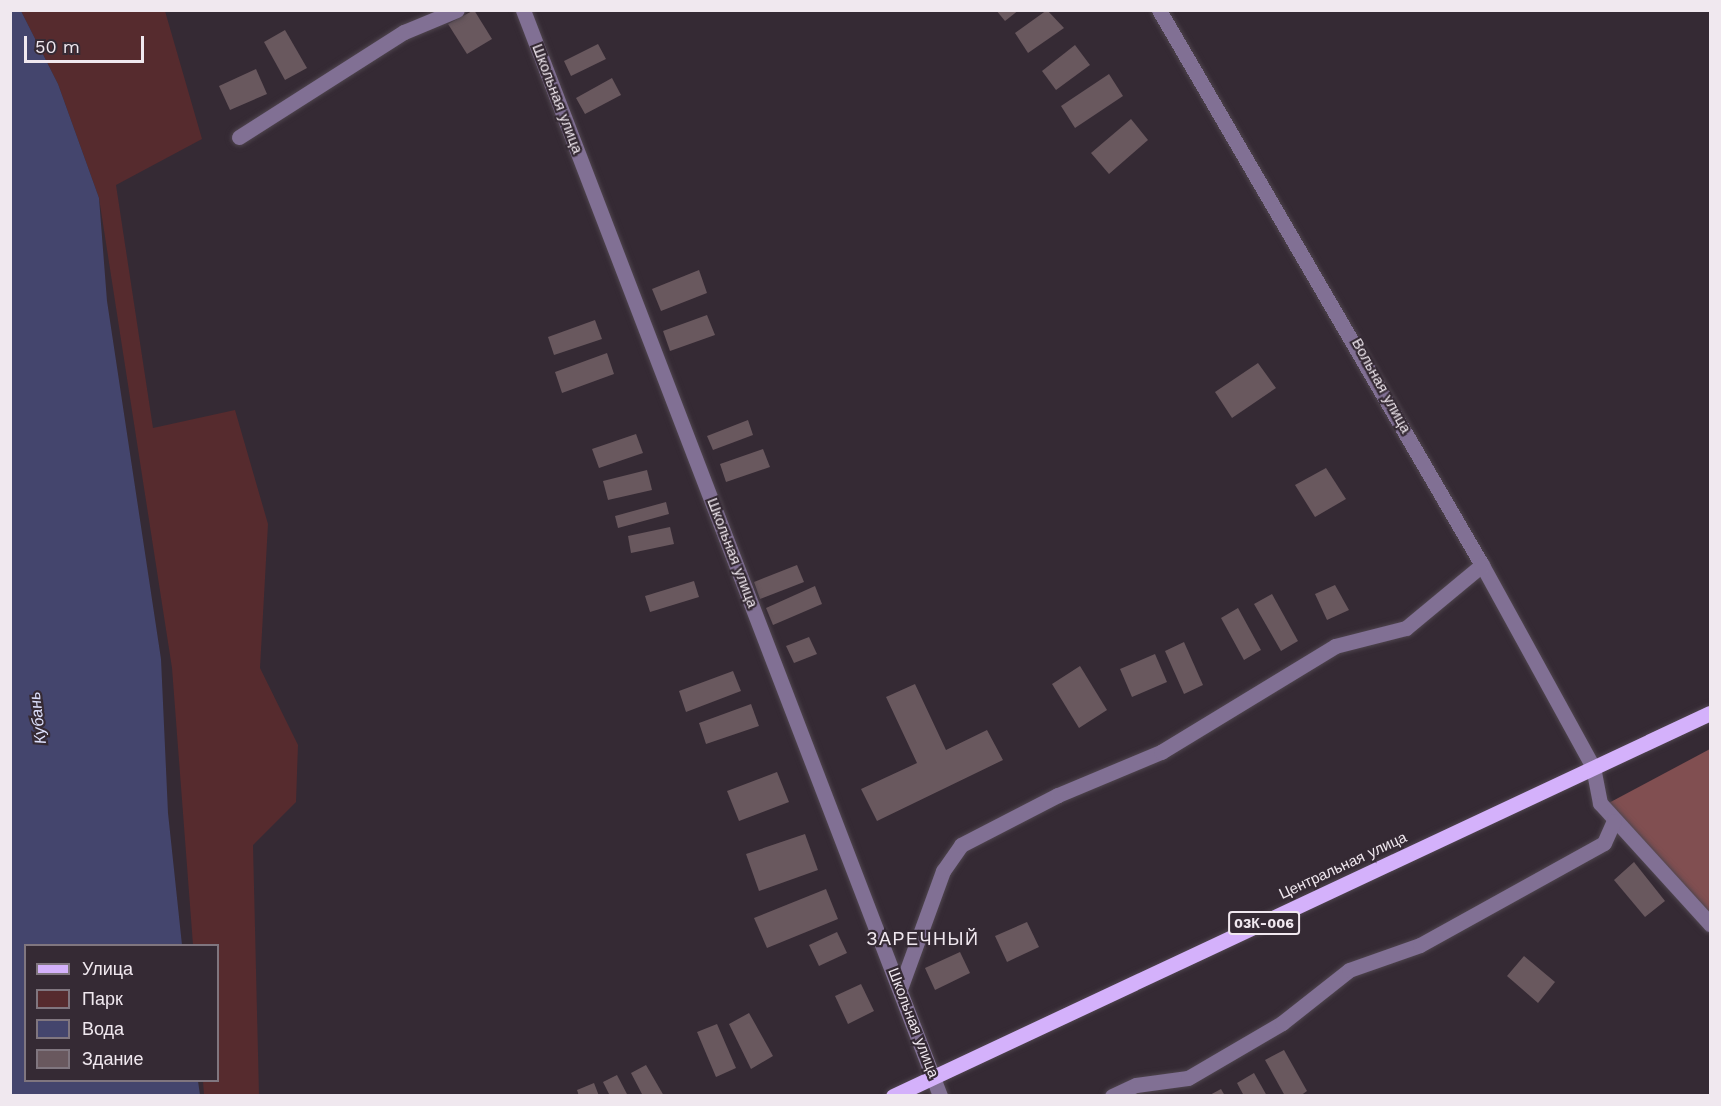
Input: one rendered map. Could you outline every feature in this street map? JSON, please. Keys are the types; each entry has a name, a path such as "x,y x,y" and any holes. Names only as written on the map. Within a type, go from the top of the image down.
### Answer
{"main road":[{"name":"Центральная улица","path":"892,1095 935,1077 1710,713"}],"street":[{"path":"239,137 404,32 457,10"},
{"name":"Школьная улица","path":"523,10 940,1095"},
{"name":"Вольная улица","path":"1159,10 1482,565 1593,767 1600,803 1710,924"},
{"path":"900,989 943,871 961,845 1058,795 1161,752 1335,646 1406,628 1482,565"},
{"path":"1112,1095 1136,1085 1188,1078 1282,1023 1349,970 1420,945 1604,843 1614,820"}],"green space":[{"path":"21,11 165,11 202,139 116,185 153,428 235,410 268,524 260,668 298,745 296,802 253,845 259,1095 204,1095 203,1082 219,1082 219,944 193,944 172,668 99,198 58,84"}],"shaded area":[{"path":"1710,749 1710,916 1605,805"}],"water":[{"name":"Кубань","path":"10,11 21,11 58,84 99,198 107,301 161,659 168,813 182,944 24,944 24,1082 198,1082 200,1095 11,1095"}],"building":[{"path":"474,10 492,39 467,54 448,24"},
{"path":"996,10 1019,10 1005,21"},
{"path":"1047,10 1064,28 1028,53 1015,33"},
{"path":"285,30 307,68 285,80 264,42"},
{"path":"598,44 606,59 571,76 564,61"},
{"path":"1075,45 1090,65 1056,90 1042,71"},
{"path":"256,69 267,94 230,110 219,86"},
{"path":"1109,74 1123,96 1075,128 1061,106"},
{"path":"612,78 621,95 585,114 576,98"},
{"path":"1131,119 1148,140 1109,174 1091,153"},
{"path":"699,270 707,293 661,311 652,289"},
{"path":"707,315 715,335 670,351 663,331"},
{"path":"595,320 602,339 554,355 548,337"},
{"path":"607,353 614,374 562,393 555,372"},
{"path":"1258,363 1276,388 1232,418 1215,392"},
{"path":"748,420 753,435 713,450 707,436"},
{"path":"636,434 643,453 599,468 592,449"},
{"path":"763,449 770,467 726,482 720,464"},
{"path":"1326,468 1346,499 1315,517 1295,485"},
{"path":"647,470 652,490 608,500 603,481"},
{"path":"666,502 669,514 618,528 615,516"},
{"path":"670,527 674,544 631,553 628,536"},
{"path":"797,565 804,582 760,599 754,582"},
{"path":"694,581 699,597 650,612 645,596"},
{"path":"1335,585 1349,610 1327,620 1315,594"},
{"path":"815,586 822,604 773,625 766,608"},
{"path":"1272,594 1298,641 1281,651 1254,604"},
{"path":"1238,608 1261,650 1244,660 1221,618"},
{"path":"809,637 817,654 794,663 786,646"},
{"path":"1184,642 1203,685 1184,694 1165,651"},
{"path":"1155,654 1167,682 1132,697 1120,669"},
{"path":"1080,666 1107,710 1079,728 1052,684"},
{"path":"733,671 741,691 686,712 679,691"},
{"path":"915,684 946,750 987,730 1003,760 877,821 861,789 917,763 886,697"},
{"path":"751,704 759,726 706,744 699,723"},
{"path":"777,772 789,802 739,821 727,791"},
{"path":"805,834 818,870 759,891 746,854"},
{"path":"1634,862 1665,901 1645,917 1614,880"},
{"path":"826,889 838,919 767,948 754,918"},
{"path":"1027,922 1039,947 1007,962 995,936"},
{"path":"837,932 847,953 819,966 809,945"},
{"path":"960,952 970,973 935,990 925,968"},
{"path":"1524,956 1555,982 1538,1003 1507,976"},
{"path":"861,984 874,1011 848,1024 835,996"},
{"path":"749,1013 773,1056 751,1069 729,1024"},
{"path":"717,1024 736,1068 716,1077 697,1032"},
{"path":"1284,1050 1307,1091 1300,1096 1285,1096 1265,1060"},
{"path":"646,1065 664,1096 643,1096 631,1073"},
{"path":"1254,1073 1267,1096 1244,1096 1237,1083"},
{"path":"617,1075 628,1096 610,1096 603,1082"},
{"path":"594,1083 599,1096 579,1096 577,1090"},
{"path":"1221,1089 1225,1096 1208,1096"}],"district":[{"name":"ЗАРЕЧНЫЙ","path":"923,939"}]}
